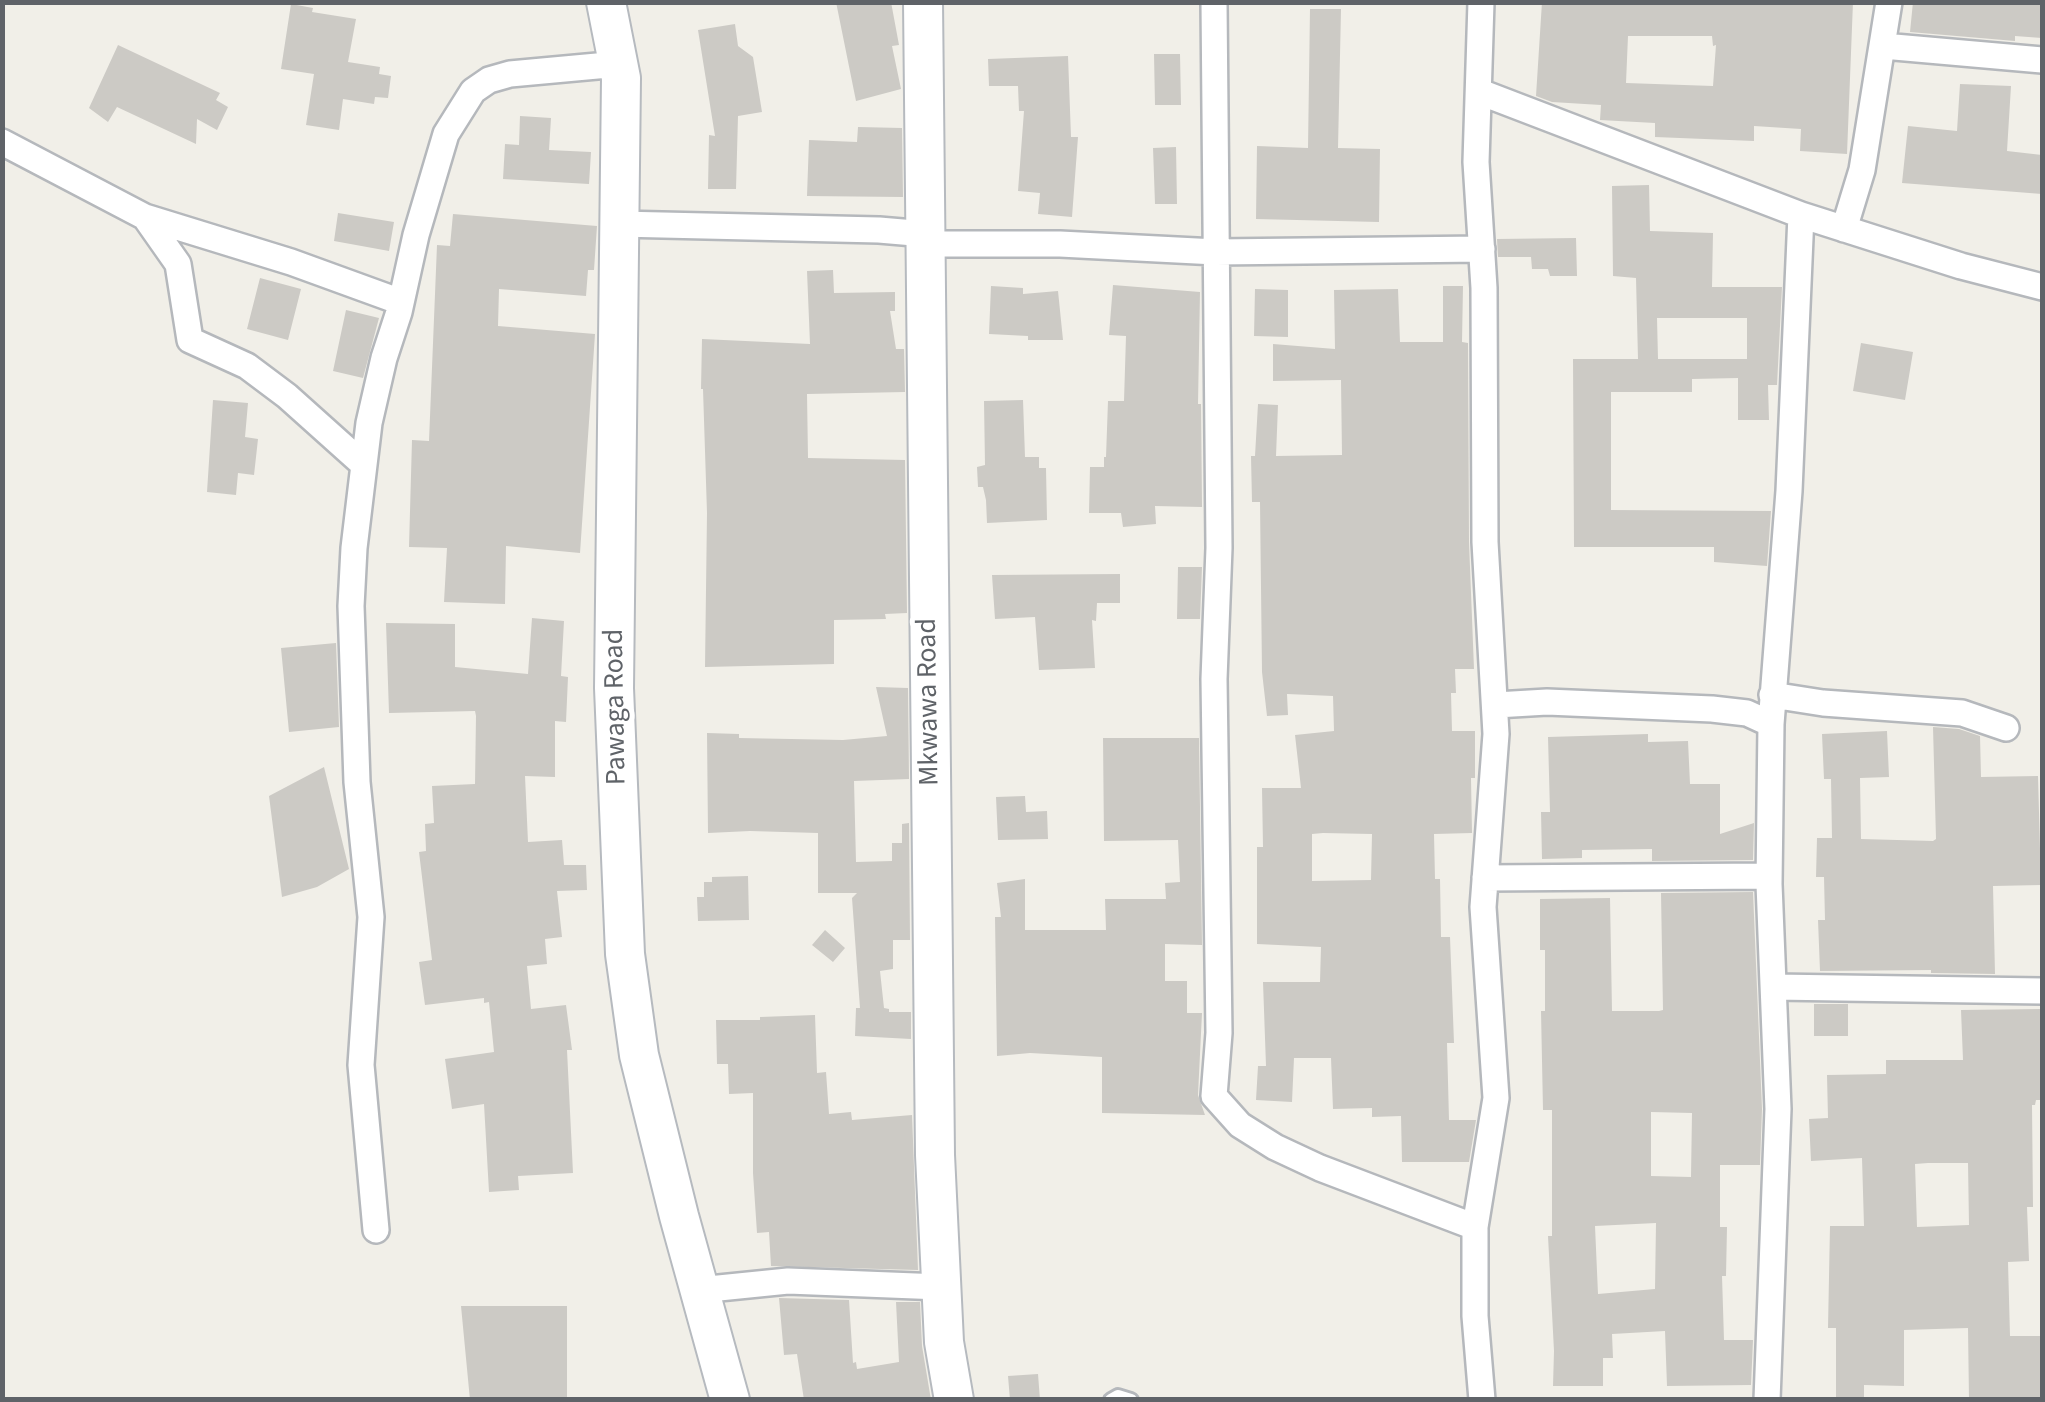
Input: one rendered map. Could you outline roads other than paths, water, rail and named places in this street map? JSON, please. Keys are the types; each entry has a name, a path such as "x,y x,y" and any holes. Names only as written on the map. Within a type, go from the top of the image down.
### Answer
{"main road":[{"name":"Pawaga Road","path":"606,2 622,95 614,688 626,954 639,1055 730,1400"},
{"name":"Mkwawa Road","path":"923,2 934,1154 944,1342 954,1400"}],"street":[{"path":"1214,2 1219,548 1214,679 1219,1034 1214,1096 1240,1124 1276,1147 1320,1168 1475,1227"},
{"path":"1481,2 1476,162 1482,250 1485,542 1496,704 1483,907 1496,1098 1475,1227 1474,1316 1482,1400"},
{"path":"1844,229 1862,170 1889,2"},
{"path":"1882,46 2042,60"},
{"path":"376,1230 362,1065 371,917 352,714 354,548 369,422 416,234 446,134 473,91 488,80 510,74 618,64"},
{"path":"1480,92 1802,216 1960,266 2042,286"},
{"path":"2,142 145,217 291,262 402,302"},
{"path":"1767,1400 1778,1109 1770,876 1770,724 1789,490 1802,216"},
{"path":"145,217 178,264 190,340 247,366 288,396 364,465"},
{"path":"619,224 878,230 926,240 1216,252 1482,250"},
{"path":"1772,695 1962,713 2006,728"},
{"path":"1496,704 1712,708 1747,713 1770,724"},
{"path":"1485,878 1770,876"},
{"path":"1774,987 2042,991"},
{"path":"700,1290 788,1282 941,1287"}],"lane":[{"path":"1111,1400 1118,1396 1131,1400"}]}
